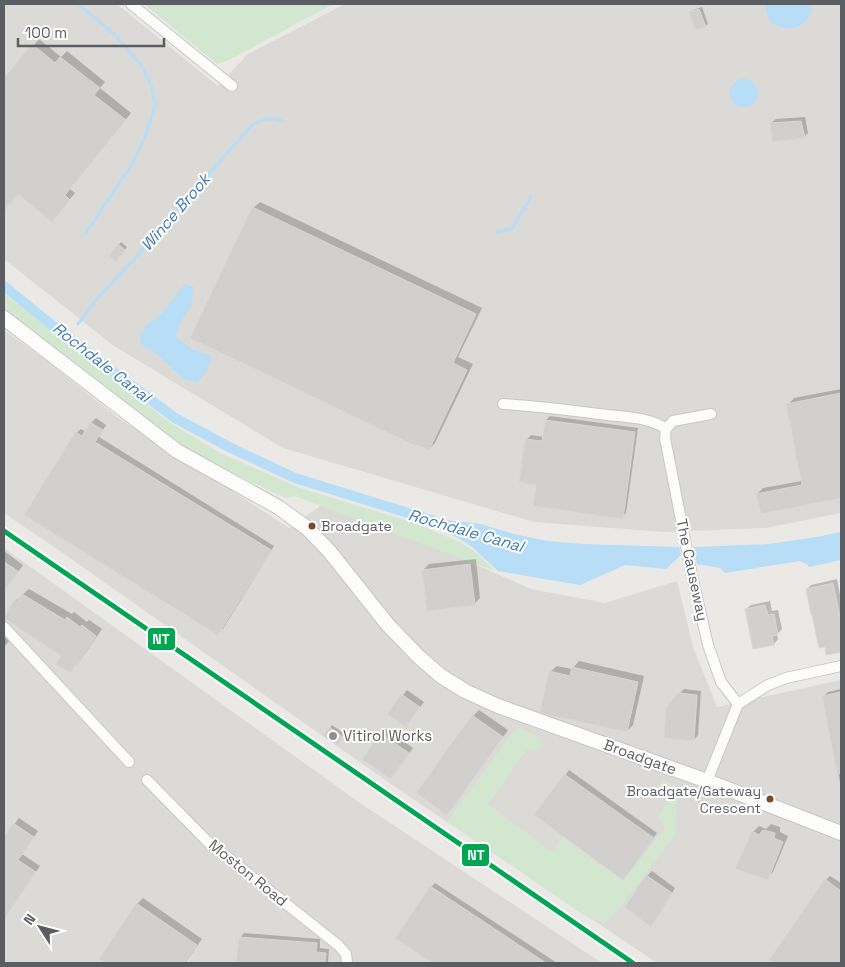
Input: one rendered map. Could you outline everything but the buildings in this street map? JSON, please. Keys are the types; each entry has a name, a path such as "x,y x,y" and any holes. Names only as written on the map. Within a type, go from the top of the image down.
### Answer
{"street":[{"path":"131,4 232,86"},
{"name":"Broadgate","path":"4,318 177,451 278,507 306,528 330,552 388,625 419,658 441,676 465,691 498,706 707,781 841,833"},
{"path":"503,404 630,418 658,424 666,429 673,421 711,414"},
{"name":"The Causeway","path":"666,429 665,438 691,571 708,645 721,682 738,704"},
{"path":"4,628 129,762"},
{"path":"707,781 738,704 768,685 786,678 841,666"},
{"name":"Moston Road","path":"147,780 207,841 338,945 346,954 347,963"}],"shaded area":[{"path":"4,4 117,4 218,86 248,54 345,4 841,4 841,513 765,528 663,532 534,522 283,448 114,346 4,259"},
{"path":"4,330 120,419 289,528 323,504 411,536 531,589 605,603 677,581 693,647 717,707 841,680 841,963 657,963 398,789 4,513"},
{"path":"4,548 360,803 602,963 4,963"}],"green space":[{"path":"144,4 333,4 227,61 217,64"},
{"path":"4,293 172,424 220,453 300,488 414,523 460,542 474,551 495,571 294,496 285,498 165,437 4,311"},
{"path":"518,728 541,737 540,752 528,748 488,804 552,852 562,836 623,880 665,828 658,817 670,797 658,786 663,779 676,786 676,834 618,910 604,923 582,914 447,821 510,736"}],"water":[{"path":"765,4 812,4 812,7 810,16 804,22 799,26 786,28 773,23 766,11"},
{"path":"744,79 754,83 758,93 754,103 744,107 734,103 730,93 734,83"},
{"path":"185,284 194,287 192,304 179,325 176,337 193,350 212,356 209,367 198,382 184,379 158,355 140,343 141,333 146,326 161,314"},
{"path":"422,517 480,524 547,541 679,547 681,555 666,569 625,565 580,585 498,571 471,546"},
{"path":"841,532 841,560 809,567 800,561 725,573 720,568 697,564 694,547 769,544"}],"waterway":[{"path":"78,4 114,34 142,66 152,88 155,105 147,132 133,163 85,234"},
{"name":"Wince Brook","path":"78,324 94,302 252,125 270,119 282,121"},
{"name":"Wince Brook","path":"496,232 512,229 531,196"},
{"name":"Rochdale Canal","path":"4,286 53,326 175,418 231,448 295,478 434,521"}],"transit line":[{"name":"NT","path":"4,531 633,963"}],"place":[{"name":"Broadgate","path":"312,526"},
{"name":"Vitirol Works","path":"333,736"},
{"name":"Broadgate/Gateway Crescent","path":"770,799"}]}
